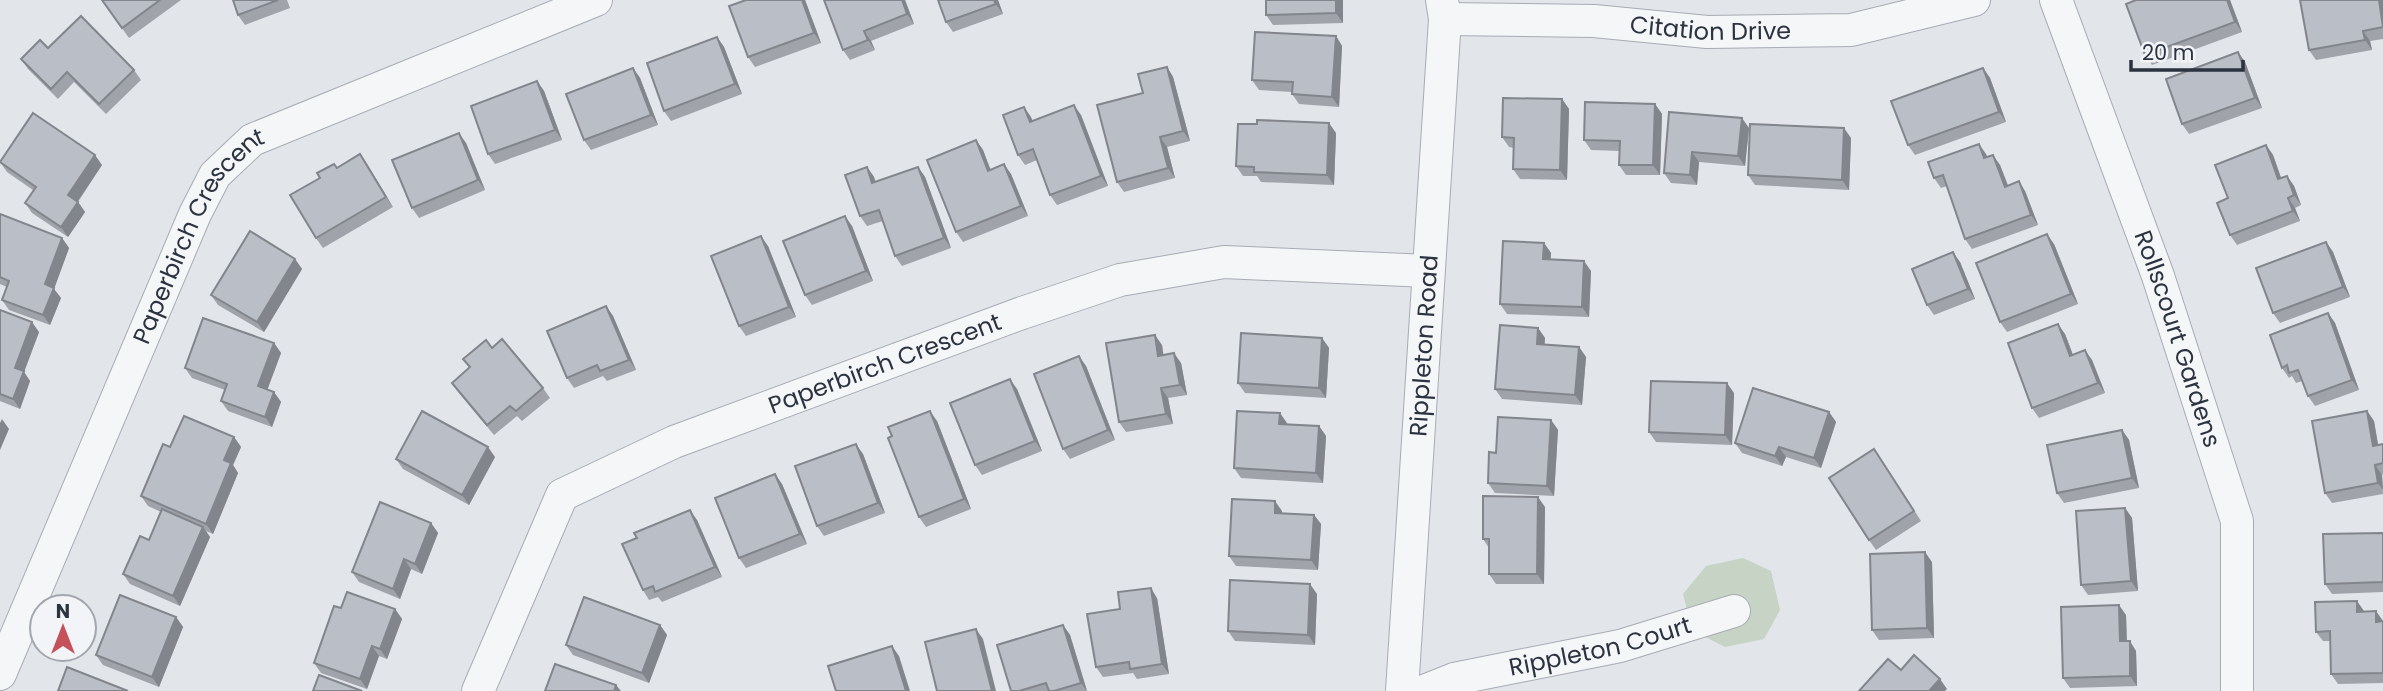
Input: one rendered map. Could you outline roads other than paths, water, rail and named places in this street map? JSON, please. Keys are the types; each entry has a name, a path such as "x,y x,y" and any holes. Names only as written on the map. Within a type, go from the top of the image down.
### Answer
{"street":[{"name":"Paperbirch Crescent","path":"0,674 195,214 215,175 252,141 596,0"},
{"name":"Citation Drive","path":"1444,10 1707,32 1852,30 1974,0"},
{"name":"Rollscourt Gardens","path":"2056,0 2158,276 2236,521 2236,691"},
{"name":"Rippleton Road","path":"1402,691 1444,10"},
{"name":"Paperbirch Crescent","path":"478,691 562,495 674,442 1022,313 1121,280 1224,262 1428,271"},
{"name":"Rippleton Court","path":"1424,691 1454,679 1620,646 1734,611"}]}
